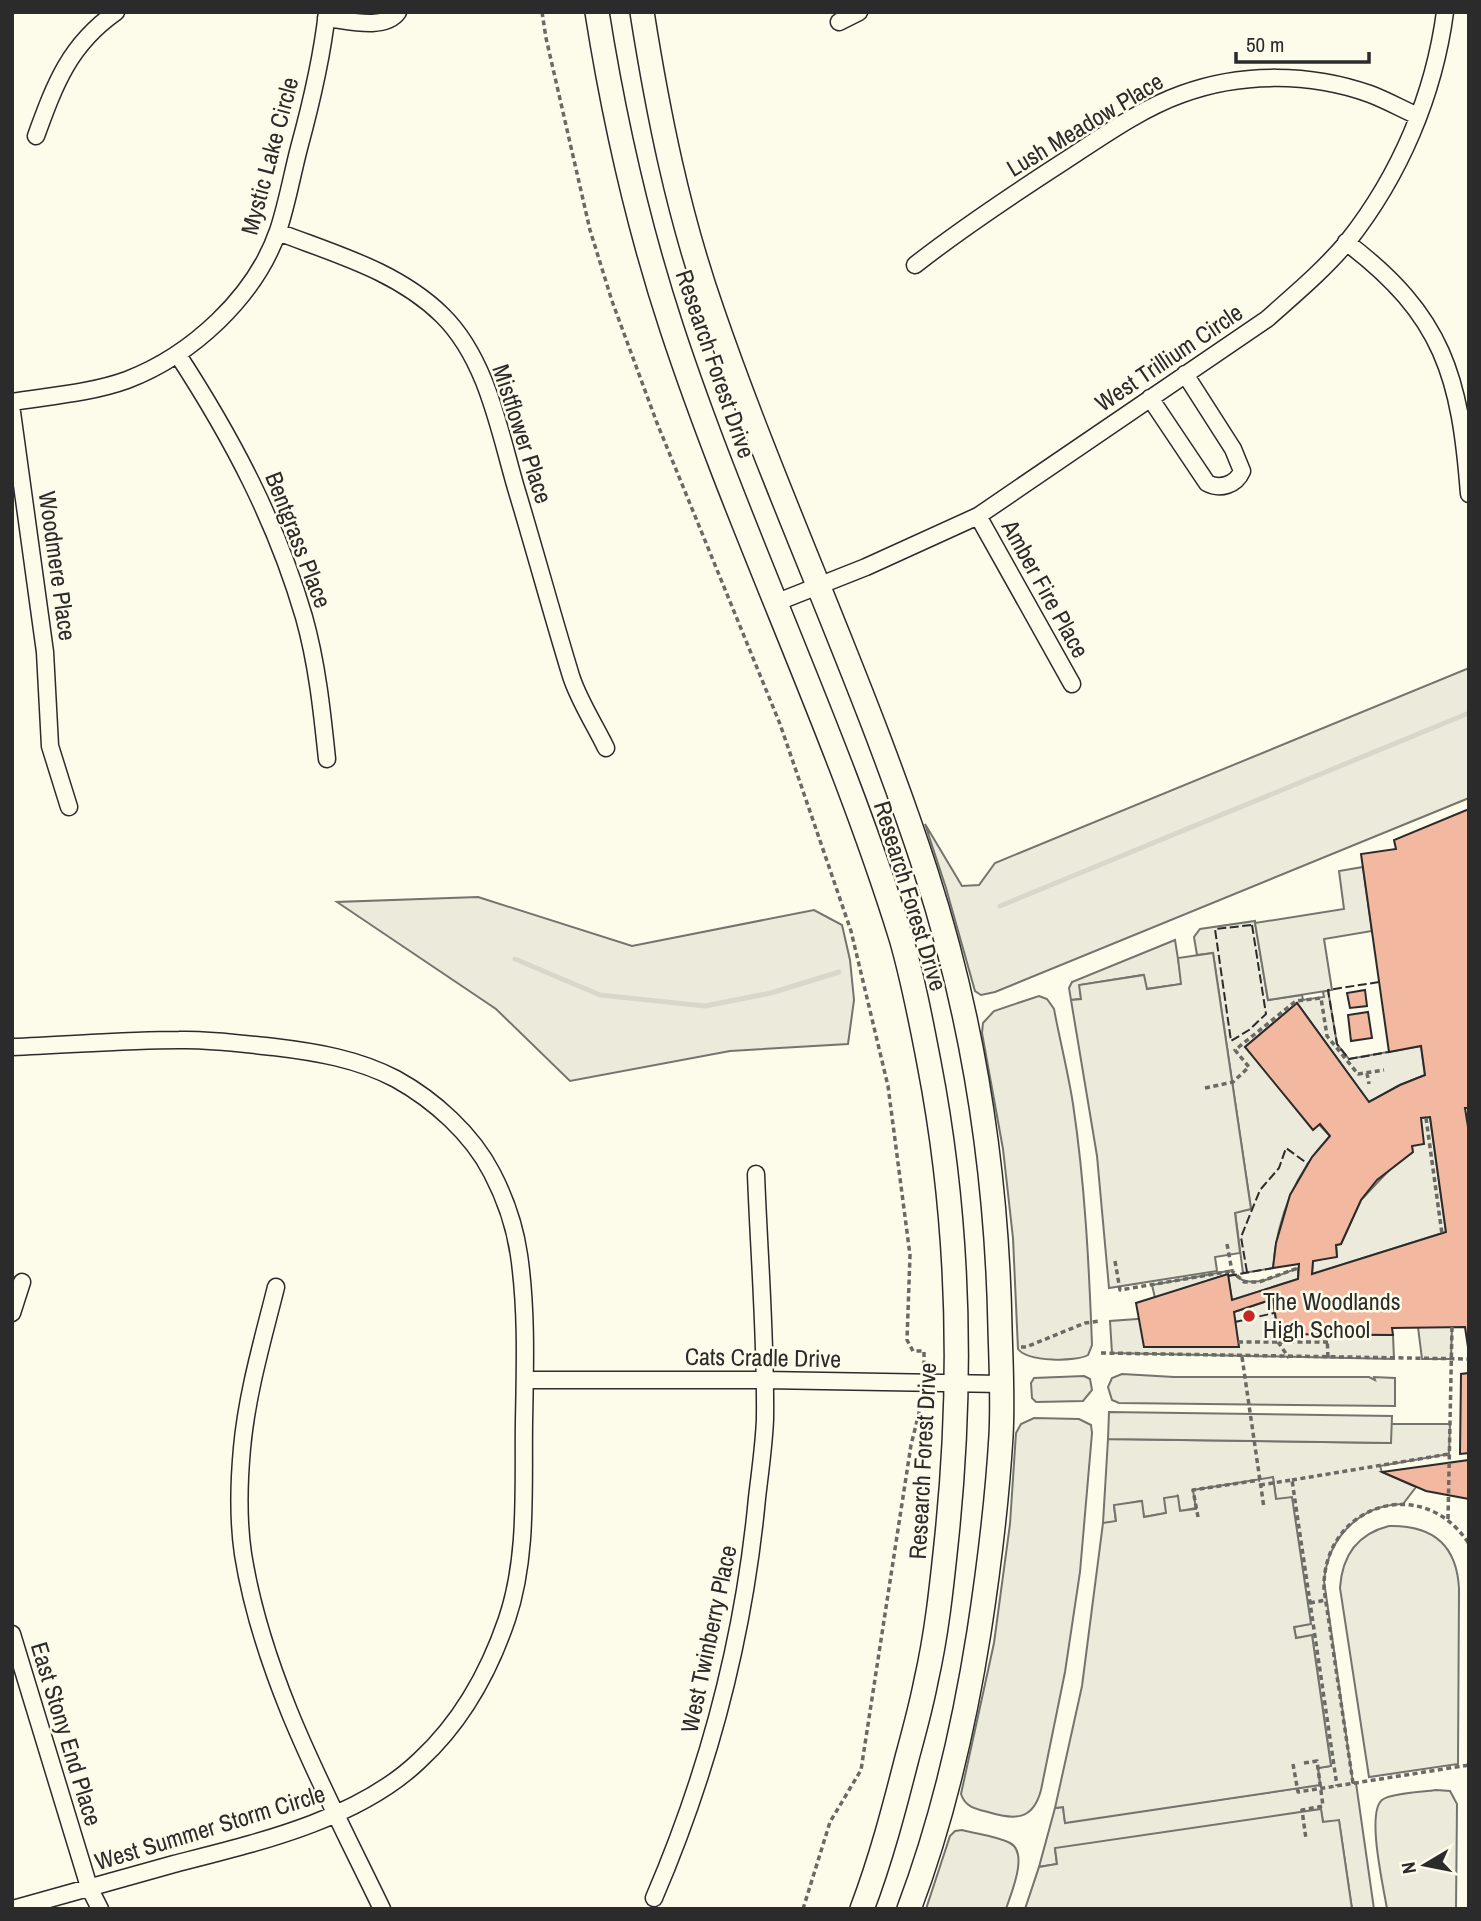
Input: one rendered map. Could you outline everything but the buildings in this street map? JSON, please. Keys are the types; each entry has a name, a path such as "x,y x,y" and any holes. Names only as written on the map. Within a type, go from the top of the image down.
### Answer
{"main road":[{"name":"Research Forest Drive","path":"597,12 611,100 636,204 671,326 707,429 854,803 898,930 913,985 935,1093 948,1185 955,1283 956,1385 943,1574 927,1678 879,1864 862,1909"},
{"name":"Research Forest Drive","path":"642,12 655,94 677,195 710,306 901,798 942,925 959,989 978,1089 991,1184 999,1279 1002,1384 996,1501 988,1577 971,1686 943,1810 909,1909"}],"street":[{"path":"36,136 57,81 71,55 116,12"},
{"path":"327,15 379,23 394,18 398,12"},
{"path":"839,22 859,12"},
{"name":"West Trillium Circle","path":"775,603 877,562 978,516 1267,318 1320,271 1370,211 1407,146 1437,60 1445,12"},
{"name":"Mystic Lake Circle","path":"12,402 92,390 125,380 178,355 239,300 278,232 307,118 327,15"},
{"name":"Lush Meadow Place","path":"915,265 967,226 1084,148 1155,106 1183,93 1237,81 1288,78 1370,94 1418,116"},
{"name":"Mistflower Place","path":"278,232 392,278 443,316 468,348 495,414 573,680 606,748"},
{"path":"1346,242 1377,265 1399,287 1418,310 1442,351 1458,401 1469,494"},
{"name":"Bentgrass Place","path":"178,355 213,408 250,475 280,546 304,619 320,692 327,759"},
{"path":"1150,398 1207,483 1214,487 1231,484 1239,478 1242,471 1239,462 1185,374"},
{"name":"Woodmere Place","path":"12,412 46,652 50,746 69,807"},
{"name":"Amber Fire Place","path":"978,516 1072,684"},
{"name":"West Summer Storm Circle","path":"12,1047 182,1040 224,1042 328,1055 366,1065 398,1080 457,1126 490,1169 502,1195 512,1221 519,1255 524,1380 522,1541 516,1584 497,1647 465,1707 420,1761 397,1779 337,1815 215,1853 13,1909"},
{"name":"West Twinberry Place","path":"654,1898 699,1780 724,1696 737,1640 754,1527 765,1421 756,1174"},
{"path":"12,1313 22,1282"},
{"path":"276,1287 254,1374 242,1447 243,1552 272,1665 306,1749 382,1909"},
{"name":"Cats Cradle Drive","path":"524,1380 1002,1384"},
{"name":"East Stony End Place","path":"13,1641 89,1887 100,1909"}],"path":[{"path":"542,12 590,230 612,301 657,423 780,724 851,931 888,1086 909,1255 907,1340 913,1351 925,1352 923,1401 911,1445 861,1770 830,1822 803,1909"},
{"path":"1205,1088 1233,1082 1250,1067 1235,1050 1296,1001 1321,998 1327,1035 1358,1074 1384,1070"},
{"path":"1367,1073 1369,1084"},
{"path":"1426,1118 1442,1234"},
{"path":"1227,1244 1232,1271 1241,1280 1252,1283 1298,1268"},
{"path":"1115,1261 1120,1290 1232,1271"},
{"path":"1448,1520 1451,1327"},
{"path":"1327,1335 1328,1358"},
{"path":"1238,1342 1328,1342"},
{"path":"1278,1342 1289,1358"},
{"path":"1101,1353 1469,1359"},
{"path":"1242,1357 1264,1508"},
{"path":"1260,1485 1449,1454"},
{"path":"1198,1517 1193,1490 1260,1480"},
{"path":"1292,1480 1337,1786"},
{"path":"1353,1783 1324,1581 1329,1554 1342,1533 1361,1516 1380,1507 1403,1504 1426,1508 1448,1520 1469,1544"},
{"path":"1310,1603 1326,1600"},
{"path":"1304,1763 1317,1761 1323,1806 1302,1810 1306,1839"},
{"path":"1293,1764 1298,1792 1469,1765"}],"shaded area":[{"path":"1469,668 1469,798 995,992 981,995 975,991 925,824 962,886 979,885 995,863"},
{"path":"1363,867 1372,931 1324,939 1332,990 1268,1000 1255,923 1344,909 1339,871"},
{"path":"478,897 632,946 814,910 842,925 850,960 854,1000 848,1044 730,1051 570,1081 496,1009 337,902"},
{"path":"1255,921 1268,1000 1302,995 1303,1000 1324,997 1323,992 1328,990 1337,1044 1349,1059 1421,1046 1425,1075 1369,1102 1297,1003 1245,1047 1330,1136 1307,1165 1290,1197 1279,1231 1273,1268 1243,1273 1235,1212 1251,1209 1213,953 1197,955 1194,937 1200,929"},
{"path":"1175,940 1182,984 1146,989 1143,975 1080,985 1081,999 1071,1000 1069,988 1072,982"},
{"path":"1213,953 1251,1209 1235,1213 1240,1253 1215,1257 1217,1271 1109,1288 1097,1156 1071,1000 1081,999 1079,985 1144,975 1147,989 1181,984 1178,958"},
{"path":"1039,996 1047,999 1054,1009 1073,1104 1083,1194 1092,1345 1088,1355 1073,1359 1041,1358 1018,1349 1013,1238 1003,1149 982,1033 983,1023 994,1011"},
{"path":"1430,1117 1446,1232 1312,1274 1313,1261 1337,1256 1336,1245 1341,1244 1361,1200 1412,1146 1421,1118"},
{"path":"1298,1268 1298,1279 1232,1300 1228,1276 1234,1274 1248,1282 1257,1282"},
{"path":"1228,1271 1228,1274 1155,1298 1152,1285"},
{"path":"1273,1299 1278,1334 1393,1335 1394,1359 1112,1353 1110,1321 1234,1312"},
{"path":"1418,1327 1452,1327 1451,1359 1422,1359"},
{"path":"1122,1374 1174,1377 1369,1377 1375,1380 1374,1377 1395,1378 1395,1406 1119,1403 1112,1400 1108,1387 1112,1378"},
{"path":"1084,1376 1090,1379 1092,1390 1083,1401 1036,1402 1032,1398 1031,1383 1034,1378"},
{"path":"1109,1412 1392,1416 1391,1443 1108,1439"},
{"path":"1034,1418 1079,1419 1091,1425 1092,1433 1080,1572 1065,1672 1041,1790 1028,1813 1014,1817 972,1807 965,1802 961,1794 994,1643 1010,1524 1016,1433 1021,1424"},
{"path":"1391,1424 1450,1424 1449,1454 1380,1466 1382,1472 1416,1487 1403,1504 1373,1510 1348,1527 1332,1551 1324,1581 1374,1909 1352,1909 1339,1821 1323,1822 1321,1810 1055,1849 1057,1864 1039,1867 1055,1808 1063,1807 1065,1822 1320,1785 1318,1768 1331,1766 1312,1636 1296,1638 1294,1627 1310,1624 1276,1499 1273,1478 1194,1490 1196,1508 1180,1511 1177,1496 1166,1513 1144,1517 1141,1501 1114,1506 1116,1522 1103,1523 1108,1439 1391,1443"},
{"path":"1273,1477 1276,1499 1292,1497 1311,1624 1294,1627 1296,1638 1312,1635 1331,1766 1318,1768 1320,1785 1065,1823 1063,1807 1055,1808 1082,1686 1103,1523 1116,1521 1114,1505 1142,1501 1144,1517 1166,1513 1164,1498 1178,1496 1180,1511 1196,1509 1193,1490"},
{"path":"1389,1526 1418,1529 1430,1534 1447,1549 1453,1560 1459,1589 1458,1764 1369,1777 1340,1588 1344,1566 1353,1548 1368,1535"},
{"path":"1436,1790 1450,1791 1457,1804 1456,1909 1387,1909 1376,1835 1377,1808 1382,1800 1392,1796"},
{"path":"1321,1809 1323,1822 1339,1820 1352,1909 1025,1909 1039,1867 1057,1864 1055,1848"},
{"path":"962,1830 999,1839 1015,1848 1018,1855 1017,1874 1006,1909 926,1909 950,1836 955,1831"}],"waterway":[{"path":"1000,906 1469,713"},
{"path":"515,959 600,995 705,1006 771,993 839,972"}],"fence":[{"path":"1252,925 1266,1014 1249,1030 1231,1041 1215,929 1252,925"},
{"path":"1379,982 1328,990 1337,1044 1349,1059 1389,1052"},
{"path":"1247,1272 1241,1237 1260,1190 1279,1168 1286,1148 1308,1164"},
{"path":"1228,1276 1273,1268"},
{"path":"1235,1322 1274,1313"}],"place":[{"name":"The Woodlands High School","path":"1249,1316"}]}
